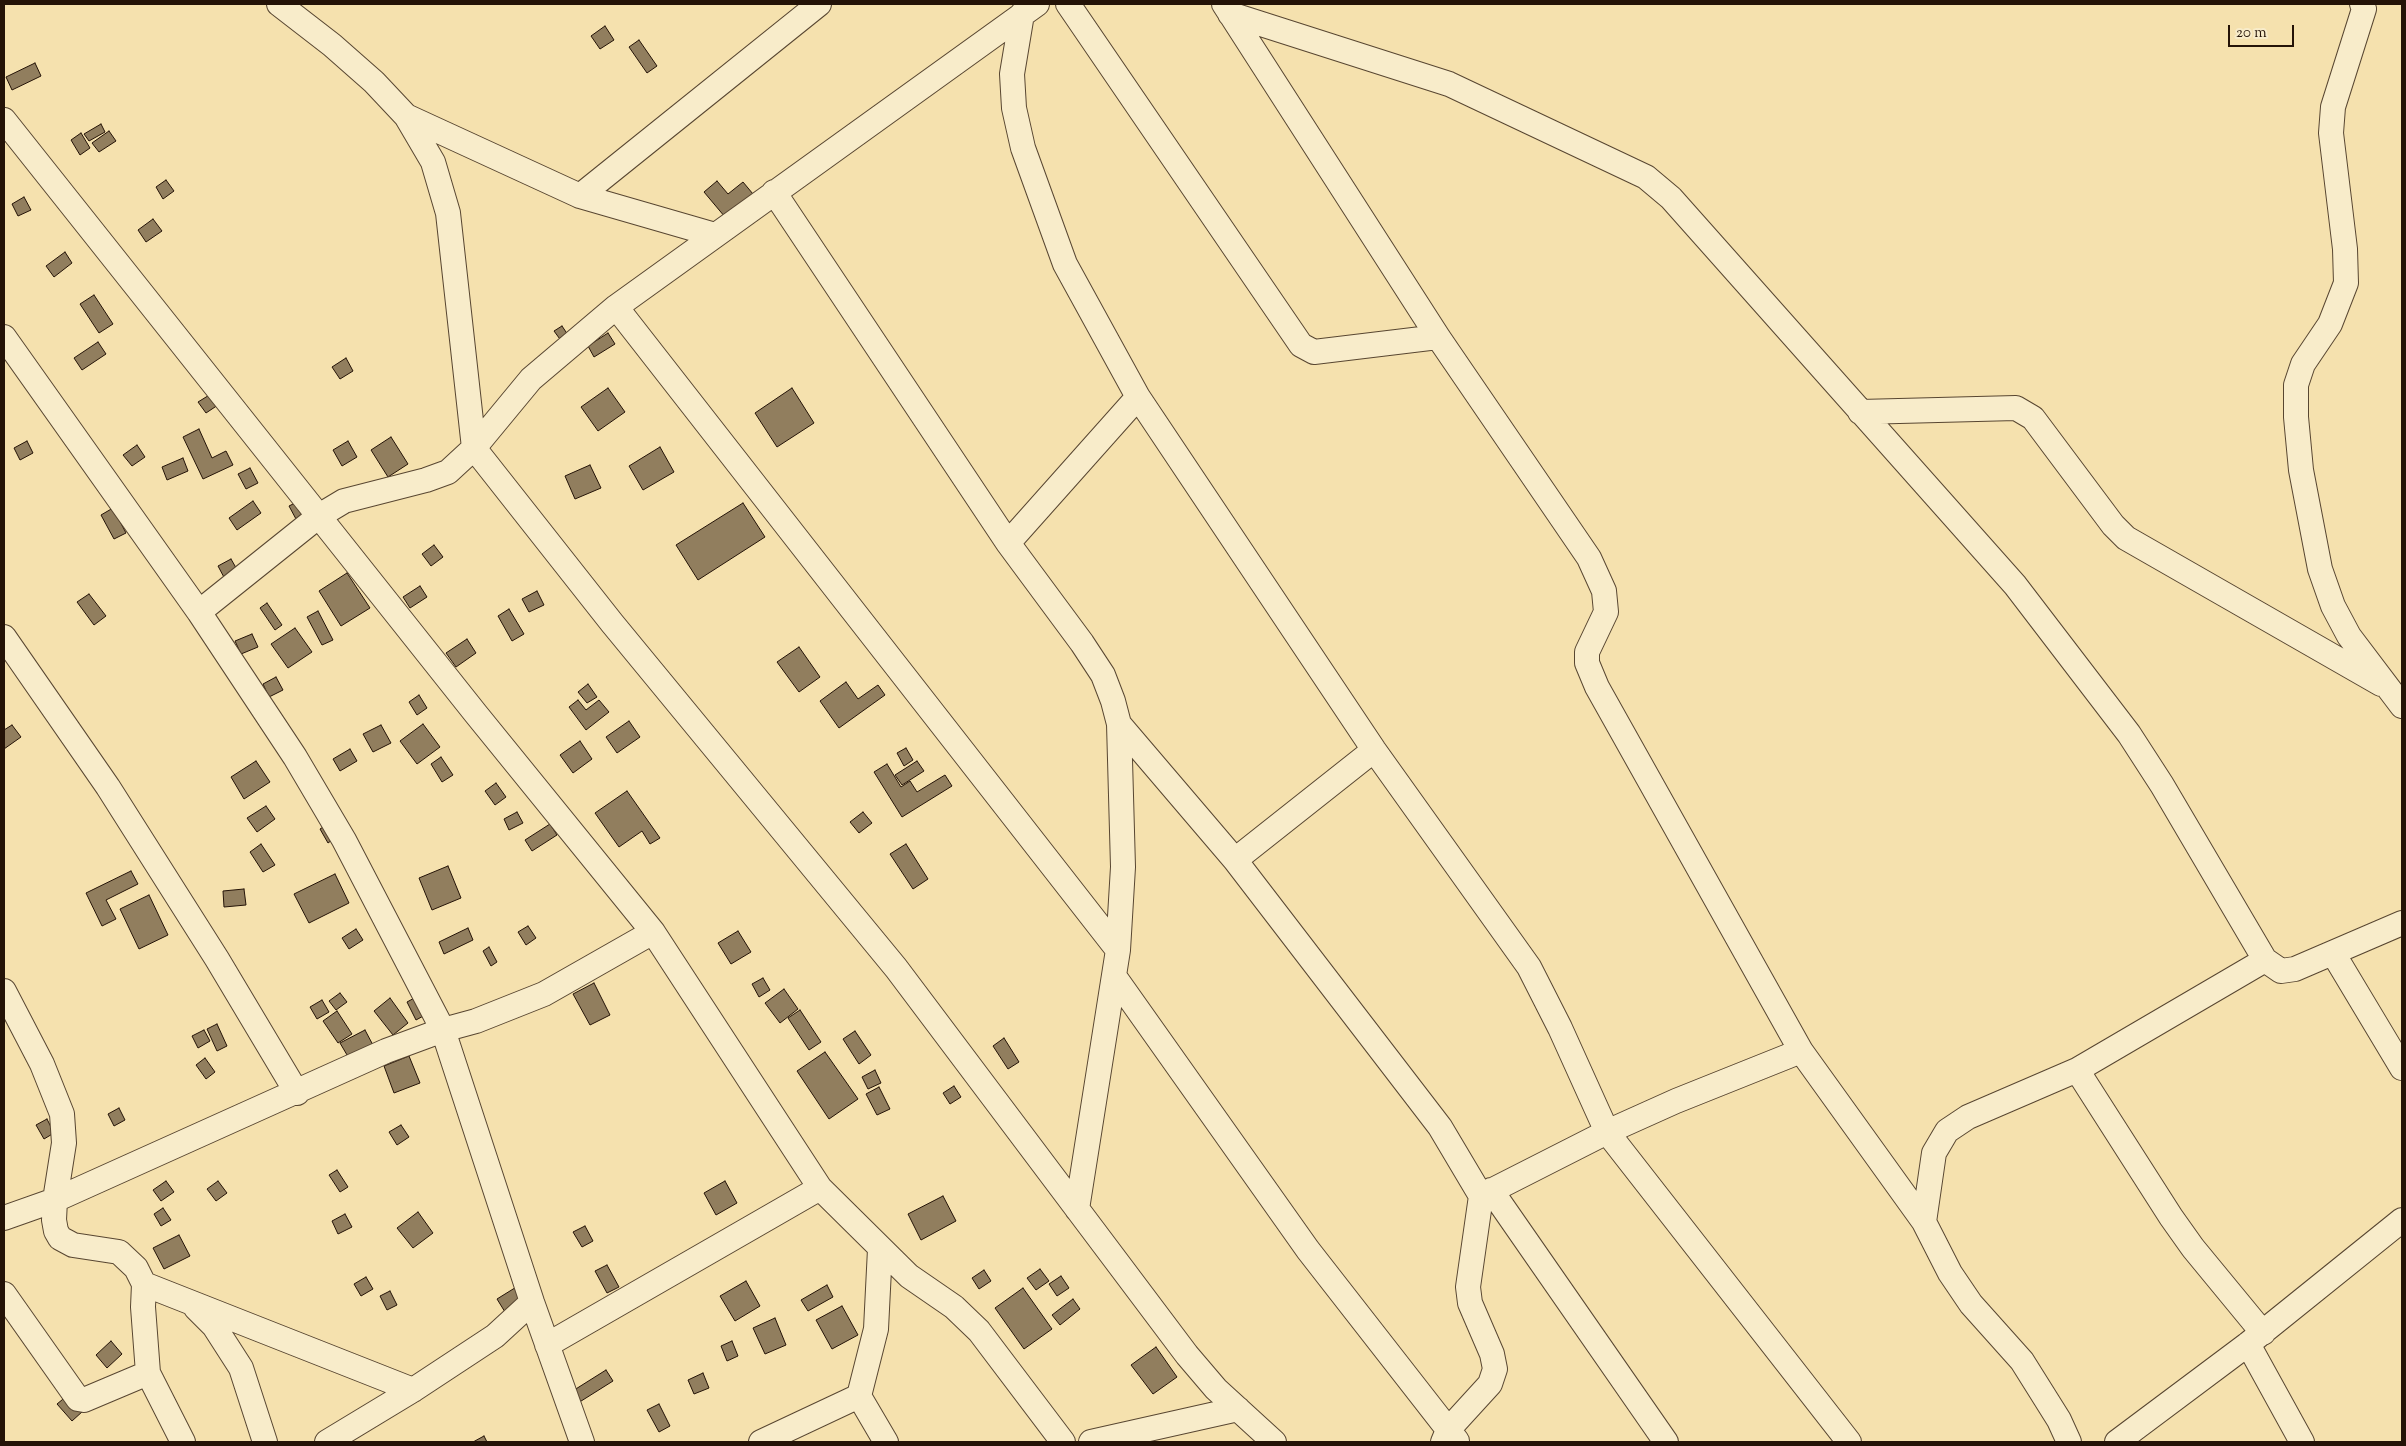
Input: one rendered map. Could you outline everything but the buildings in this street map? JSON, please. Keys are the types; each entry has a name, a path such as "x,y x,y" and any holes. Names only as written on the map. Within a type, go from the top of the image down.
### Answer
{"street":[{"path":"279,4 374,82 406,116 433,162 448,214 474,448 612,623 896,968 1187,1355 1216,1389 1274,1442"},
{"path":"580,196 819,4"},
{"path":"1068,4 1301,345 1314,352 1438,337"},
{"path":"2364,6 2333,107 2331,133 2345,249 2346,283 2330,324 2303,364 2296,385 2296,417 2301,470 2320,569 2333,606 2349,636 2396,697"},
{"path":"199,612 319,516 344,501 426,480 448,472 474,448 531,379 616,307 1029,9"},
{"path":"1029,9 1012,74 1014,108 1023,148 1065,264 1138,398 1374,750 1529,966 1560,1028 1607,1132 1849,1442"},
{"path":"1227,9 1438,337 1589,558 1604,591 1606,612 1587,652 1587,663 1597,687 1801,1051 1924,1222 1955,1281 1972,1304 2022,1361 2059,1420 2069,1442"},
{"path":"1227,9 1449,84 1646,177 1671,198 2015,585 2129,734 2162,785 2265,960 2281,971 2295,969 2402,923"},
{"path":"406,116 580,196 715,235"},
{"path":"4,120 653,932 820,1188 909,1276 954,1307 979,1331 1063,1442"},
{"path":"774,192 1008,543 1103,675 1120,724 1123,867 1118,950 1077,1208"},
{"path":"616,307 1118,950"},
{"path":"4,337 199,612 321,800 442,1030 532,1302 582,1442"},
{"path":"1008,543 1138,398"},
{"path":"1860,412 2016,408 2033,418 2113,525 2126,538 2396,697"},
{"path":"6,643 108,787 217,959 297,1093"},
{"path":"1120,724 1234,860 1440,1127 1666,1442"},
{"path":"1234,860 1374,750"},
{"path":"4,1218 55,1200 297,1093 386,1051 442,1030 476,1021 544,994 653,932"},
{"path":"2333,953 2402,1068"},
{"path":"1924,1222 1934,1153 1947,1131 1968,1117 2077,1070 2265,960"},
{"path":"1114,976 1308,1250 1449,1438 1490,1384 1495,1369 1492,1354 1470,1303 1468,1287 1486,1193"},
{"path":"4,991 42,1064 62,1114 64,1143 55,1200 54,1220 60,1238 73,1245 119,1252 136,1268 144,1284 143,1307 148,1373 183,1442"},
{"path":"1486,1193 1607,1132 1676,1101 1801,1051"},
{"path":"2077,1070 2171,1217 2256,1339 2302,1442"},
{"path":"547,1345 820,1188"},
{"path":"2117,1442 2256,1339 2402,1220"},
{"path":"880,1249 876,1330 859,1396 886,1442"},
{"path":"144,1284 413,1390"},
{"path":"4,1294 78,1399 84,1400 148,1373"},
{"path":"342,1438 495,1336 532,1302"},
{"path":"191,1303 214,1326 241,1368 266,1442"},
{"path":"761,1442 859,1396"},
{"path":"1091,1442 1238,1409"}]}
